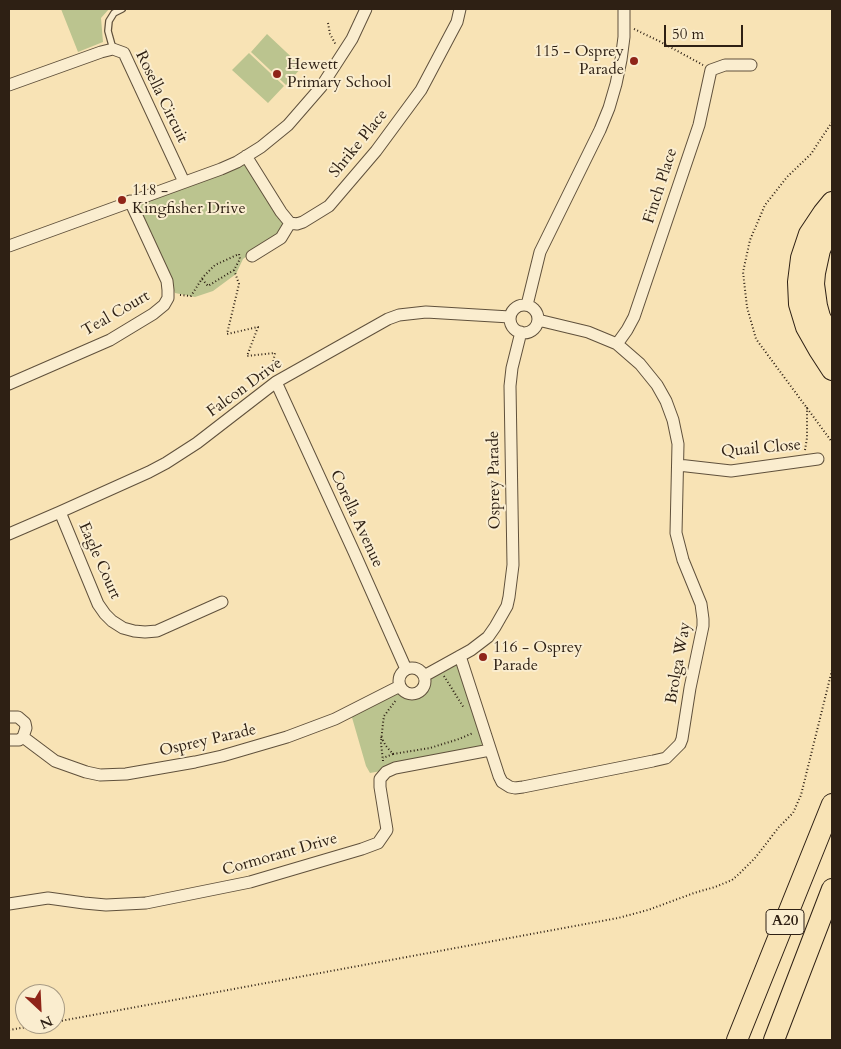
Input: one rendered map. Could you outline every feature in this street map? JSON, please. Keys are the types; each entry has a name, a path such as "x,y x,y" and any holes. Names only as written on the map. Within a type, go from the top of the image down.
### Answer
{"highway":[{"path":"832,202 815,223 809,234 798,271 798,287 799,304 806,327 832,370"},
{"path":"832,228 820,250 814,273 820,318 832,340"},
{"name":"A20","path":"737,1040 832,804"},
{"name":"A20","path":"774,1040 832,889"}],"street":[{"path":"9,246 221,168 263,146 288,125 321,87 352,39 366,9"},
{"name":"Shrike Place","path":"290,223 297,224 303,222 329,206 376,151 421,90 456,22 460,9"},
{"path":"527,305 540,252 609,108 621,60 624,37 624,9"},
{"name":"Rosella Circuit","path":"9,85 101,52 113,49 124,53 184,182"},
{"name":"Finch Place","path":"617,344 634,317 699,125 711,70 725,66 750,65"},
{"path":"246,156 290,223 281,238 252,256"},
{"name":"Teal Court","path":"9,384 110,340 153,314 164,305 168,298 166,281 130,201"},
{"path":"519,305 527,305 537,313 538,320 535,327 529,332 520,332 514,329 510,317 513,310 519,305"},
{"name":"Falcon Drive","path":"9,534 166,463 196,443 273,381 388,319 400,315 426,312 510,317"},
{"name":"Brolga Way","path":"460,656 502,782 510,787 515,788 666,758 680,744 682,739 703,619 700,604 682,560 676,533 678,444 673,420 666,401 657,386 640,364 617,344 588,332 538,320"},
{"name":"Osprey Parade","path":"424,676 471,650 488,637 507,606 513,565 510,386 520,332"},
{"name":"Corella Avenue","path":"273,381 350,543 406,670"},
{"name":"Quail Close","path":"678,465 731,471 818,459"},
{"name":"Eagle Court","path":"60,512 98,604 105,614 122,628 145,632 157,631 222,602"},
{"path":"411,668 419,670 424,676 425,681 422,691 412,695 402,691 400,677 402,672 406,670 411,668"},
{"name":"Osprey Parade","path":"24,736 55,761 86,772 126,774 222,756 288,737 334,719 400,686"},
{"path":"9,717 18,717 25,723 24,736 19,740 9,740"},
{"name":"Cormorant Drive","path":"9,904 48,898 106,905 146,903 250,882 362,849 378,843 386,830 380,779 386,772 395,768 490,750"}],"lane":[{"path":"113,49 108,31 109,22 114,13 122,9"}],"path":[{"path":"328,23 330,34 337,47"},
{"path":"632,28 705,66"},
{"path":"832,122 811,154 787,177 765,205 750,240 743,272 747,307 756,339 832,442"},
{"path":"178,295 191,296 202,279 215,266 239,254 240,259 234,270 208,286 202,279"},
{"path":"234,270 239,284 227,334 258,327 247,356 275,353 273,381"},
{"path":"804,461 807,438 806,407"},
{"path":"65,1020 618,918 648,910 732,880 755,858 779,827 793,813 802,796 832,670"},
{"path":"444,676 468,712"},
{"path":"384,765 381,737 384,716 397,700"},
{"path":"382,758 393,754 430,748 478,732"},
{"path":"381,737 393,754"}],"green space":[{"path":"61,9 109,9 101,18 103,42 78,52"},
{"path":"267,34 302,67 286,85 251,52"},
{"path":"249,53 284,86 268,103 232,70"},
{"path":"244,164 286,224 282,231 243,259 236,274 213,291 195,297 175,293 137,203"},
{"path":"450,665 457,665 484,744 479,748 390,764 381,771 370,773 366,766 351,714 398,693 410,698 419,697 425,691 428,679"}],"place":[{"name":"115 - Osprey Parade","path":"634,61"},
{"name":"Hewett Primary School","path":"277,74"},
{"name":"118 - Kingfisher Drive","path":"122,200"},
{"name":"116 - Osprey Parade","path":"483,657"}]}
